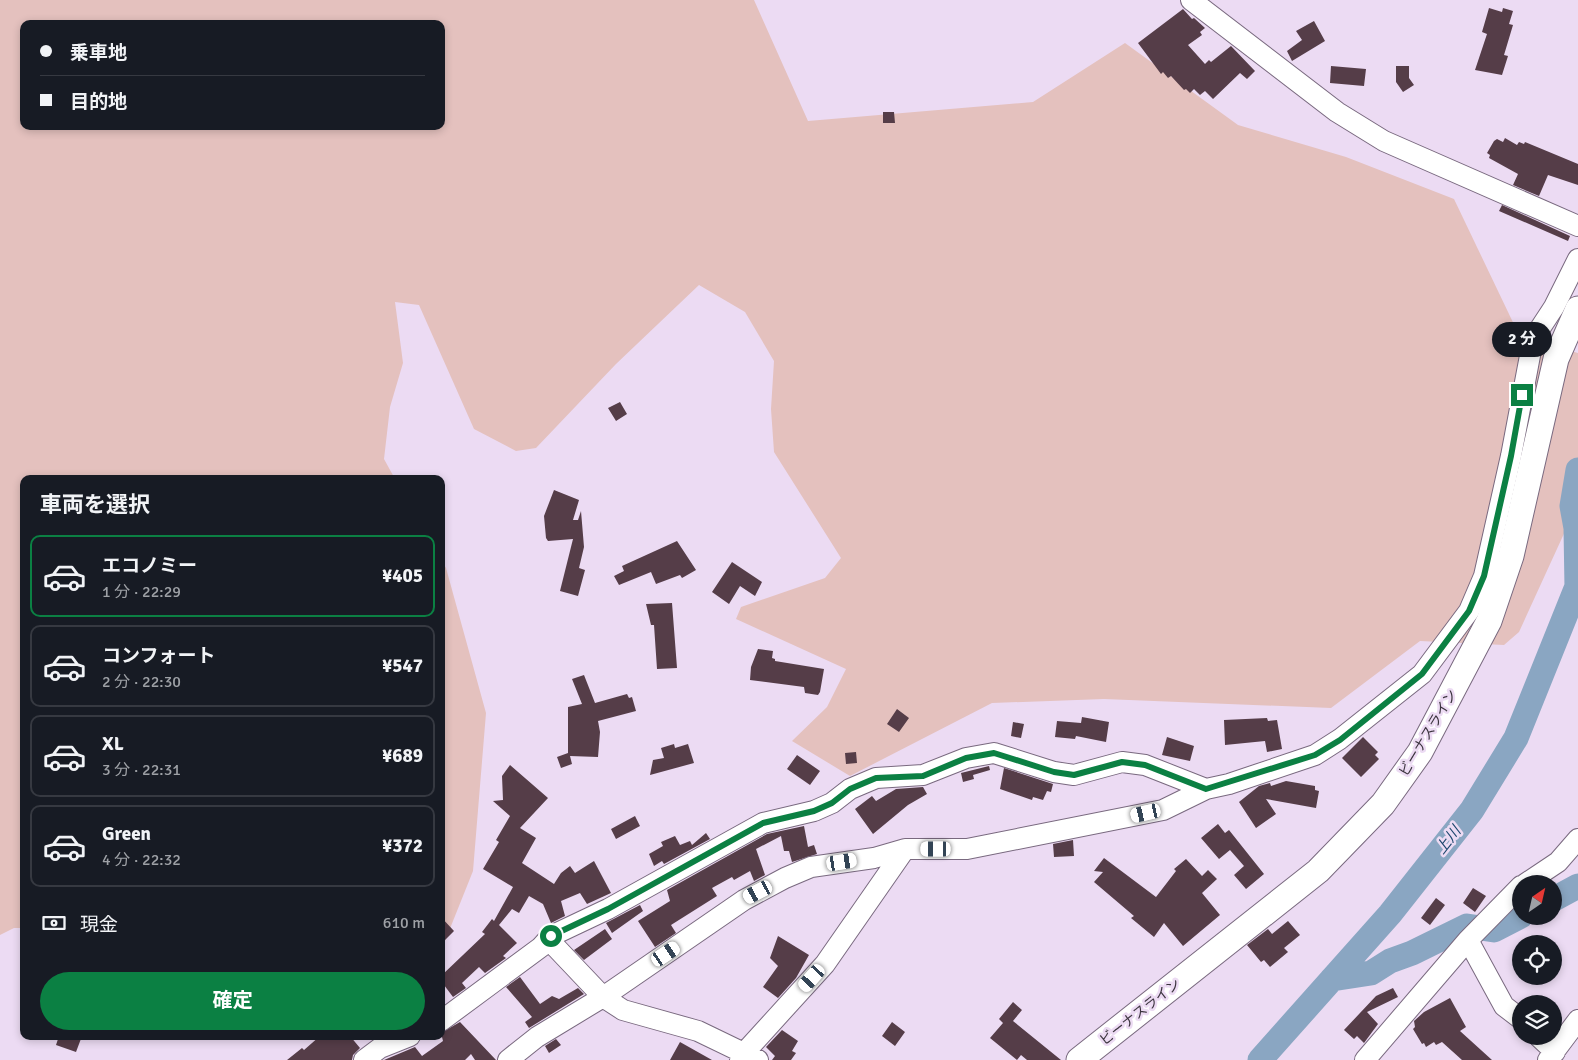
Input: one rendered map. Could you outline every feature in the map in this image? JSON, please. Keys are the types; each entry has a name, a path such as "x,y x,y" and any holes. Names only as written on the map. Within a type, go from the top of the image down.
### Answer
{"main road":[{"name":"ビーナスライン","path":"1079,1060 1318,871 1383,804 1420,752 1489,621 1511,556 1568,312"}],"street":[{"path":"1191,0 1337,112 1384,141 1578,226"},
{"path":"508,1060 537,1038 603,997 744,900 785,878 811,867 874,858 905,849 967,849 1163,810 1206,789 1315,755 1340,740 1422,674 1469,611 1484,576 1511,456 1532,346 1537,332 1568,312 1578,259"},
{"path":"445,1018 480,994 551,936 608,909 763,823 814,811 832,803 850,789 876,778 923,776 966,758 994,753 1054,772 1074,775 1122,762 1145,765 1206,789"},
{"path":"1538,875 1558,862 1578,839"},
{"path":"548,939 603,997 623,1010 698,1031 748,1057 825,964 905,849"},
{"path":"1365,1060 1476,932 1512,895"},
{"path":"1476,932 1504,1006 1512,1013"},
{"path":"1544,1045 1551,1056 1563,1037 1578,1020"},
{"path":"364,1060 380,1048 400,1040"}],"shaded area":[{"path":"0,0 754,0 808,121 1033,102 1125,43 1238,125 1346,157 1454,199 1520,337 1578,353 1578,503 1519,632 1504,645 1420,641 1331,708 1104,699 992,703 850,776 792,741 827,707 846,669 736,619 741,607 825,578 841,558 774,452 771,409 774,361 745,312 699,285 616,364 536,448 516,451 474,429 419,305 395,302 403,363 390,407 384,459 393,475 20,475 20,928 14,928 0,935"},
{"path":"445,566 486,713 473,871 445,941"}],"building":[{"path":"1489,8 1502,12 1503,8 1513,11 1509,24 1513,25 1504,55 1508,56 1502,75 1475,70 1487,34 1482,32"},
{"path":"1183,9 1192,19 1194,18 1205,28 1200,32 1202,35 1188,45 1205,64 1209,60 1211,62 1231,46 1255,71 1247,79 1240,73 1213,99 1205,91 1200,95 1194,89 1190,93 1186,89 1184,90 1171,76 1168,78 1163,72 1161,74 1138,43"},
{"path":"1314,21 1325,41 1292,61 1287,51 1302,40 1296,31"},
{"path":"1331,66 1366,69 1364,86 1330,83"},
{"path":"1396,66 1409,66 1409,78 1414,85 1403,92 1396,82"},
{"path":"883,112 894,112 895,123 883,123"},
{"path":"1505,138 1517,145 1519,142 1524,144 1525,142 1578,164 1578,185 1548,175 1539,196 1513,185 1518,174 1489,158 1490,155 1487,153 1494,141 1497,139 1503,142"},
{"path":"1502,205 1570,236 1568,241 1499,211"},
{"path":"620,402 627,414 616,421 608,408"},
{"path":"554,490 579,500 573,520 578,520 581,511 584,547 579,568 585,570 578,596 560,591 573,539 548,541 546,538 544,516"},
{"path":"677,541 696,570 682,578 680,575 656,584 651,572 619,585 614,576 624,571 622,566"},
{"path":"732,562 762,582 755,596 740,586 729,604 712,592"},
{"path":"672,603 677,668 657,669 654,625 651,625 646,604"},
{"path":"758,649 773,651 772,658 775,661 824,669 818,695 805,693 804,687 750,680 751,667"},
{"path":"584,675 595,703 627,694 629,698 632,697 636,711 598,721 600,732 598,757 570,756 572,764 561,768 557,757 568,753 568,707 582,704 572,679"},
{"path":"897,709 909,718 899,732 887,724"},
{"path":"1082,717 1109,722 1106,742 1076,736 1075,739 1055,737 1057,721 1081,723"},
{"path":"1267,718 1268,721 1277,720 1282,749 1267,752 1265,741 1225,745 1224,720"},
{"path":"1013,722 1024,724 1021,738 1011,736"},
{"path":"1167,737 1194,746 1190,761 1162,755"},
{"path":"1363,737 1378,752 1375,755 1379,759 1361,777 1342,758"},
{"path":"674,744 675,748 688,744 694,763 650,775 653,760 664,758 661,748"},
{"path":"856,752 857,763 846,764 845,753"},
{"path":"797,755 820,771 810,785 787,769"},
{"path":"510,765 548,798 520,828 536,838 522,863 554,884 561,873 570,866 575,873 594,861 611,893 587,904 580,893 561,901 565,916 551,923 543,904 529,896 519,913 512,909 499,925 517,943 503,956 506,958 485,973 479,967 462,983 466,988 453,997 445,986 445,972 485,934 482,932 492,919 494,921 513,887 483,869 499,842 496,840 510,816 493,801 503,800 502,776"},
{"path":"989,766 990,770 973,775 974,779 963,782 961,773"},
{"path":"1004,768 1053,784 1051,792 1047,791 1043,800 1033,797 1032,800 1000,789"},
{"path":"1286,781 1315,786 1315,790 1319,791 1316,808 1266,799 1276,814 1256,828 1239,802 1259,786 1270,783 1271,786"},
{"path":"923,787 927,794 908,805 873,834 855,809 872,796 876,801 896,789"},
{"path":"635,816 640,826 616,839 611,829"},
{"path":"1218,824 1225,833 1229,830 1264,874 1246,889 1234,875 1244,866 1230,850 1219,859 1201,838"},
{"path":"804,826 808,847 814,845 817,854 792,862 789,851 784,851 781,836 756,849 765,875 754,881 750,871 734,880 732,877 712,888 717,896 671,925 676,933 655,947 638,921 670,901 667,890 767,834"},
{"path":"706,833 710,839 664,864 662,861 654,866 649,854 663,846 661,842 675,836 680,845 690,841 692,845"},
{"path":"1073,840 1074,856 1054,857 1053,844"},
{"path":"1104,858 1156,897 1176,871 1174,869 1186,859 1202,876 1208,870 1217,879 1202,893 1220,915 1183,946 1164,923 1154,937 1131,918 1134,916 1094,882 1103,872 1094,871"},
{"path":"1473,888 1486,896 1475,912 1463,903"},
{"path":"1436,898 1445,905 1430,925 1421,918"},
{"path":"640,905 643,911 612,933 606,923"},
{"path":"445,921 454,931 445,940"},
{"path":"1288,921 1300,935 1284,948 1288,952 1270,967 1264,960 1261,962 1247,945 1268,929 1272,934"},
{"path":"605,929 612,939 584,960 574,950"},
{"path":"778,936 809,955 796,978 778,998 763,987 778,966 770,958"},
{"path":"520,977 540,1004 552,996 559,999 578,988 584,994 529,1028 525,1022 532,1017 506,987"},
{"path":"1393,988 1398,997 1367,1012 1378,1024 1364,1043 1357,1036 1354,1039 1344,1030 1376,996"},
{"path":"1450,998 1466,1027 1460,1031 1492,1060 1462,1060 1442,1042 1436,1045 1434,1042 1426,1047 1424,1043 1422,1044 1413,1029 1415,1027 1414,1021 1424,1012"},
{"path":"1013,1002 1022,1010 1013,1021 1061,1060 1027,1060 1021,1055 1017,1060 990,1038 1003,1023 999,1019"},
{"path":"460,1022 496,1060 475,1060 471,1054 465,1060 384,1060 415,1047 422,1056 445,1040 445,1031"},
{"path":"892,1022 905,1032 895,1046 882,1036"},
{"path":"782,1030 798,1041 792,1051 796,1053 791,1060 772,1060 775,1056 766,1047"},
{"path":"556,1039 561,1045 549,1053 545,1046"},
{"path":"58,1040 80,1040 76,1052 56,1045"},
{"path":"315,1040 353,1040 360,1048 353,1055 352,1060 287,1060 302,1048 304,1050"},
{"path":"680,1042 712,1060 670,1060"}],"waterway":[{"path":"1577,588 1576,528 1572,506 1578,470"},
{"name":"上川","path":"1260,1060 1390,914 1472,810 1516,738 1578,584"},
{"path":"1562,895 1578,886"},
{"path":"1332,979 1371,973 1390,961 1412,953 1467,926 1494,930 1512,921"}],"route":[{"path":"551,936 608,909 763,823 814,811 832,803 850,789 876,778 923,776 966,758 994,753 1054,772 1074,775 1122,762 1145,765 1206,789 1229,784 1315,755 1340,740 1422,674 1469,611 1484,576 1511,456 1522,395"}]}
